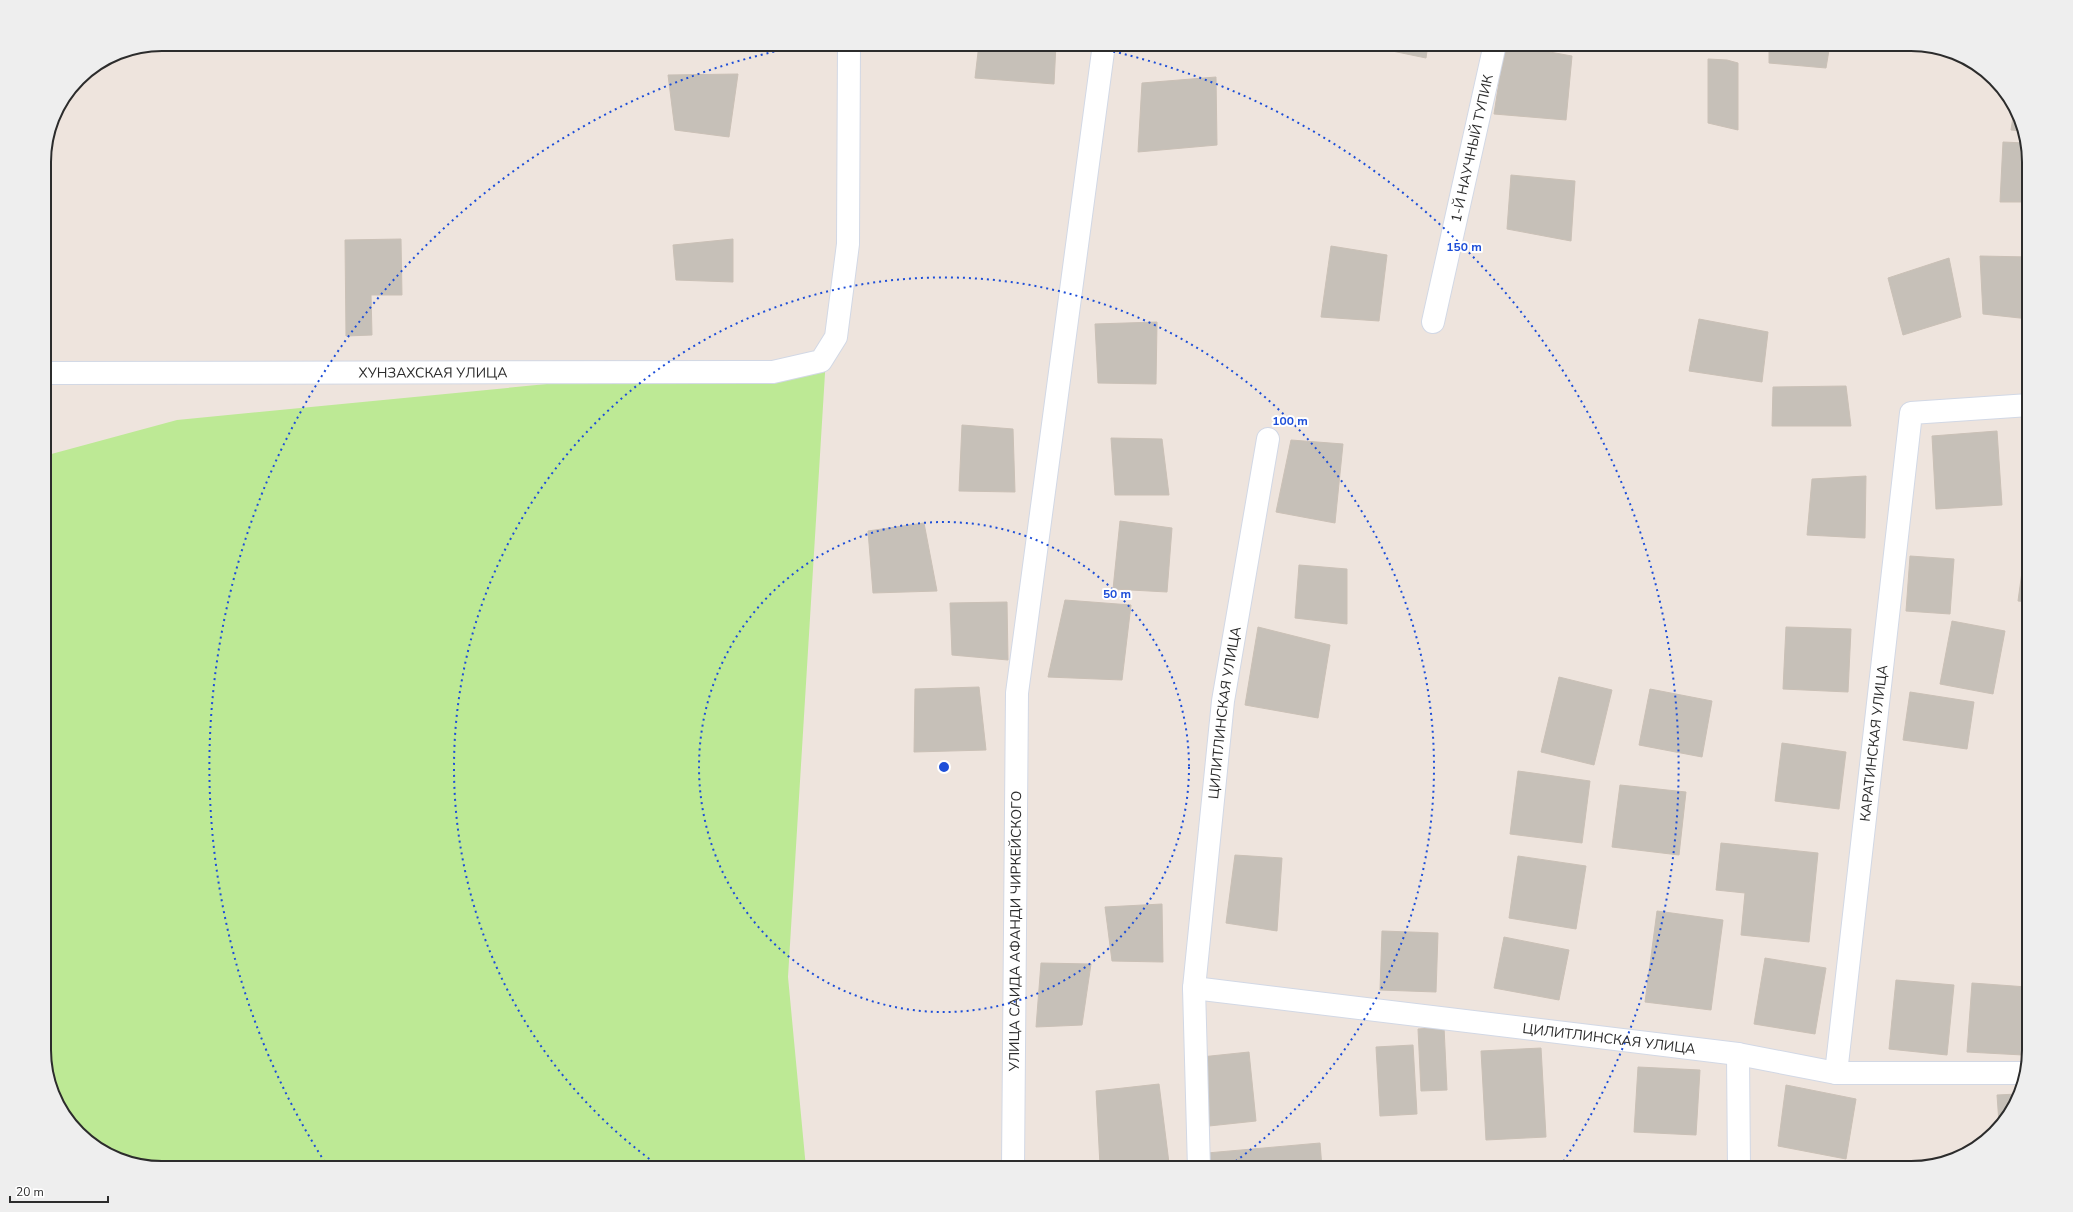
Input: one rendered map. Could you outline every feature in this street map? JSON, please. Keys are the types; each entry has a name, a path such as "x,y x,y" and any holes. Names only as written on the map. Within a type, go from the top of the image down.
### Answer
{"street":[{"name":"ХУНЗАХСКАЯ УЛИЦА","path":"51,373 773,372 821,361 836,336 848,244 849,51"},
{"name":"УЛИЦА САИДА АФАНДИ ЧИРКЕЙСКОГО","path":"1013,1161 1017,694 1103,51"},
{"name":"1-Й НАУЧНЫЙ ТУПИК","path":"1433,322 1493,51"},
{"name":"КАРАТИНСКАЯ УЛИЦА","path":"1836,1073 1911,413 2022,405"},
{"name":"ЦИЛИТЛИНСКАЯ УЛИЦА","path":"1199,1161 1194,988 1223,700 1268,439"},
{"name":"ЦИЛИТЛИНСКАЯ УЛИЦА","path":"1194,988 1738,1054 1836,1073 2019,1073"},
{"path":"1738,1054 1739,1161"}],"green space":[{"path":"826,357 788,977 805,1161 162,1161 148,1160 120,1153 94,1138 79,1123 62,1099 53,1072 51,1057 51,454 177,420"}],"building":[{"path":"978,51 1056,51 1054,84 975,78"},
{"path":"1392,51 1427,51 1426,58"},
{"path":"1504,51 1544,51 1572,56 1566,120 1494,114"},
{"path":"1769,51 1829,51 1826,68 1769,63"},
{"path":"1708,59 1727,60 1738,63 1738,130 1708,123"},
{"path":"738,74 729,137 675,130 668,75"},
{"path":"1216,77 1217,145 1138,152 1142,83"},
{"path":"2013,118 2017,131 2011,130"},
{"path":"2003,142 2020,143 2022,155 2022,202 2000,202"},
{"path":"1511,175 1575,181 1571,241 1507,229"},
{"path":"401,239 402,295 371,295 372,335 346,336 345,240"},
{"path":"733,239 733,282 676,280 673,245"},
{"path":"1331,246 1387,255 1379,321 1321,317"},
{"path":"1980,256 2022,257 2022,318 1983,314"},
{"path":"1949,258 1961,317 1903,335 1888,278"},
{"path":"1699,319 1768,332 1762,382 1689,371"},
{"path":"1157,322 1156,384 1098,383 1095,324"},
{"path":"1846,386 1851,426 1772,426 1773,387"},
{"path":"962,425 1013,429 1015,492 959,491"},
{"path":"1997,431 2002,505 1936,509 1932,436"},
{"path":"1111,438 1162,439 1169,495 1115,495"},
{"path":"1291,440 1343,444 1335,523 1276,512"},
{"path":"1866,476 1865,538 1807,535 1812,479"},
{"path":"1120,521 1172,528 1167,592 1113,589"},
{"path":"924,523 937,591 873,593 868,531"},
{"path":"1910,556 1954,559 1950,614 1906,611"},
{"path":"1299,565 1347,569 1347,624 1295,618"},
{"path":"2022,572 2022,601 2018,601"},
{"path":"1065,600 1131,605 1122,680 1048,677"},
{"path":"1007,602 1008,660 952,655 950,603"},
{"path":"1952,621 2005,631 1993,694 1940,684"},
{"path":"1258,627 1330,645 1318,718 1245,705"},
{"path":"1786,627 1851,629 1848,692 1783,689"},
{"path":"1559,677 1612,690 1594,765 1541,752"},
{"path":"979,687 986,750 914,752 915,689"},
{"path":"1650,689 1712,701 1702,757 1639,745"},
{"path":"1910,692 1974,702 1967,749 1903,740"},
{"path":"1782,743 1846,752 1839,809 1775,801"},
{"path":"1518,771 1590,781 1582,843 1510,834"},
{"path":"1620,785 1686,792 1679,855 1612,847"},
{"path":"1721,843 1818,853 1809,942 1741,935 1745,893 1716,890"},
{"path":"1235,855 1282,858 1277,931 1226,923"},
{"path":"1518,856 1586,866 1576,929 1509,918"},
{"path":"1162,904 1163,962 1112,961 1105,907"},
{"path":"1657,911 1723,920 1711,1010 1645,1002"},
{"path":"1382,931 1438,933 1436,992 1380,990"},
{"path":"1504,937 1569,950 1559,1000 1494,988"},
{"path":"1765,958 1826,968 1815,1034 1754,1024"},
{"path":"1041,963 1091,964 1082,1025 1036,1027"},
{"path":"1896,980 1954,985 1947,1055 1889,1049"},
{"path":"1972,983 2022,987 2022,1055 1967,1052"},
{"path":"1444,1027 1447,1090 1421,1091 1418,1029"},
{"path":"1413,1045 1417,1114 1380,1116 1376,1047"},
{"path":"1541,1048 1546,1137 1486,1140 1481,1051"},
{"path":"1249,1052 1256,1121 1209,1126 1201,1057"},
{"path":"1638,1067 1700,1070 1696,1135 1634,1132"},
{"path":"1159,1084 1169,1161 1100,1161 1096,1091"},
{"path":"1786,1085 1856,1099 1846,1159 1778,1146"},
{"path":"2013,1094 1999,1118 1997,1095"},
{"path":"1320,1143 1321,1161 1208,1161 1207,1153"}]}
